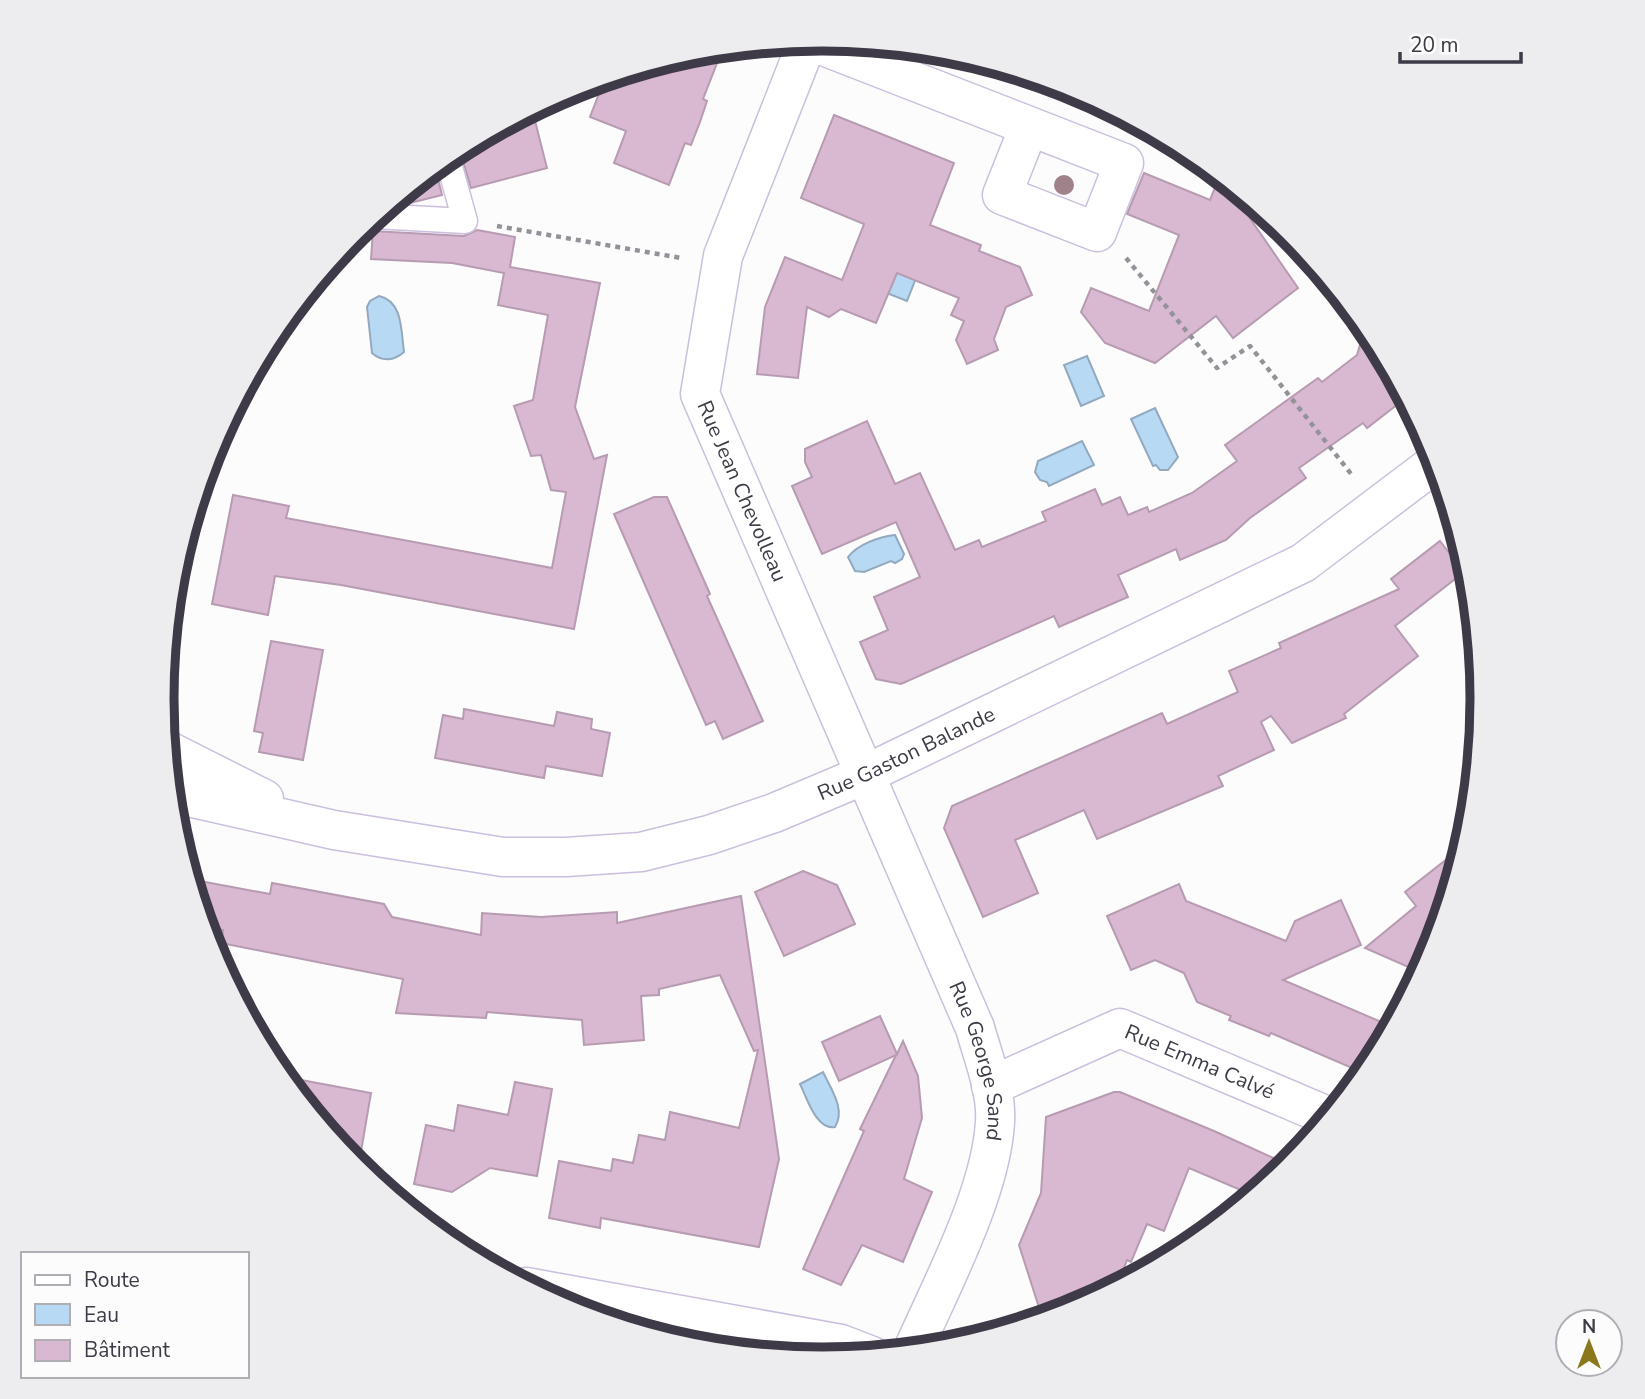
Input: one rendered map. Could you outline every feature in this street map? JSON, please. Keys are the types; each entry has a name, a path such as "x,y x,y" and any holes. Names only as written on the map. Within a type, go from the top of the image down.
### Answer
{"street":[{"name":"Rue Jean Chevolleau","path":"804,51 723,257 700,394 864,775"},
{"path":"837,51 1124,163 1097,232 1002,195 1029,127"},
{"name":"Rue Gaston Balande","path":"181,795 316,825 503,857 566,858 641,852 709,835 774,813 864,775 1303,563 1428,468"},
{"name":"Rue Gaston Balande","path":"176,755 316,825"},
{"name":"Rue George Sand","path":"864,775 975,1028 991,1086 995,1121 986,1172 969,1221 917,1341"},
{"name":"Rue Emma Calvé","path":"991,1086 1120,1028 1321,1114"},
{"path":"563,1294 848,1347"}],"lane":[{"path":"390,217 465,221 450,168"}],"path":[{"path":"465,221 722,265"},
{"path":"1097,232 1133,265 1217,368 1250,346 1377,507"}],"water":[{"path":"867,258 916,278 907,301 864,284"},
{"path":"379,296 393,304 401,326 404,352 392,359 380,358 372,353 367,307 370,301"},
{"path":"1087,356 1104,396 1081,406 1064,365"},
{"path":"1155,408 1178,457 1168,470 1153,466 1131,419"},
{"path":"1082,441 1094,465 1049,486 1047,482 1040,480 1035,472 1038,461"},
{"path":"895,535 904,554 902,559 864,572 855,571 848,557 852,552 869,542"},
{"path":"823,1072 838,1107 835,1127 822,1124 817,1118 800,1084"}],"building":[{"path":"719,59 703,99 707,101 691,145 685,143 669,185 614,163 626,131 590,117 600,90 655,73"},
{"path":"834,115 954,163 930,225 981,245 979,251 1020,267 1032,295 1006,307 994,339 998,350 967,364 956,340 964,321 951,315 959,298 897,273 876,323 841,309 829,317 807,307 798,378 757,374 765,307 785,257 842,280 864,224 801,198"},
{"path":"534,119 547,168 471,188 463,160"},
{"path":"1144,173 1210,200 1216,184 1248,211 1247,214 1298,288 1233,338 1216,316 1155,363 1105,343 1081,312 1091,288 1149,311 1179,235 1127,214"},
{"path":"438,178 442,195 406,203"},
{"path":"477,230 515,237 510,267 600,283 575,407 594,459 607,455 574,629 341,585 275,576 268,615 212,604 233,495 289,506 286,518 552,568 566,492 551,490 541,455 531,456 514,406 533,400 548,315 498,305 504,273 452,263 371,259 375,231 464,236"},
{"path":"1362,339 1399,403 1367,428 1363,423 1299,468 1306,478 1250,518 1226,540 1180,560 1176,549 1118,575 1128,597 1059,627 1054,616 901,684 876,679 860,642 888,630 874,597 920,577 896,522 822,554 792,486 812,477 805,462 805,449 867,421 895,484 920,473 955,550 979,540 982,547 1046,521 1042,512 1095,489 1102,505 1120,497 1128,515 1147,507 1149,512 1192,493 1237,461 1225,445 1318,378 1322,382 1357,355"},
{"path":"654,497 667,497 710,594 707,596 763,721 723,739 715,721 706,725 614,514"},
{"path":"1440,541 1456,562 1459,576 1395,626 1418,656 1344,714 1346,718 1292,743 1271,716 1261,722 1274,750 1218,776 1223,786 1097,839 1084,810 1015,840 1038,893 983,917 944,828 952,806 1162,713 1167,724 1238,692 1229,671 1281,648 1279,643 1399,589 1391,579"},
{"path":"271,641 323,650 303,760 259,752 263,733 254,731"},
{"path":"464,709 554,726 557,712 592,719 591,729 610,733 602,776 546,766 544,778 435,758 443,715 463,719"},
{"path":"1452,855 1437,908 1412,969 1365,948 1416,906 1405,892"},
{"path":"803,871 837,885 855,924 784,956 755,892"},
{"path":"200,881 270,894 272,883 384,904 392,917 481,935 482,913 541,917 617,912 617,923 741,896 779,1159 759,1247 601,1218 600,1228 549,1218 559,1161 611,1171 613,1159 633,1163 639,1135 665,1140 670,1112 739,1128 758,1050 754,1051 720,975 659,989 659,995 641,996 644,1040 584,1045 582,1020 487,1012 486,1018 396,1013 403,979 221,943 223,930 216,929"},
{"path":"1179,884 1186,901 1286,941 1295,921 1341,900 1361,945 1283,980 1384,1023 1355,1069 1271,1033 1269,1036 1229,1020 1231,1016 1197,1002 1184,973 1155,960 1131,970 1107,916"},
{"path":"880,1016 897,1054 903,1041 918,1076 922,1118 904,1179 932,1192 903,1262 862,1245 841,1285 803,1269 864,1131 860,1129 896,1055 839,1081 822,1042"},
{"path":"297,1079 371,1093 361,1154 335,1127"},
{"path":"515,1082 552,1089 537,1176 490,1168 452,1192 414,1184 426,1125 454,1131 458,1105 508,1115"},
{"path":"1120,1092 1279,1160 1244,1192 1189,1168 1164,1231 1147,1224 1131,1262 1127,1260 1122,1274 1040,1311 1019,1245 1041,1193 1046,1117"}]}
